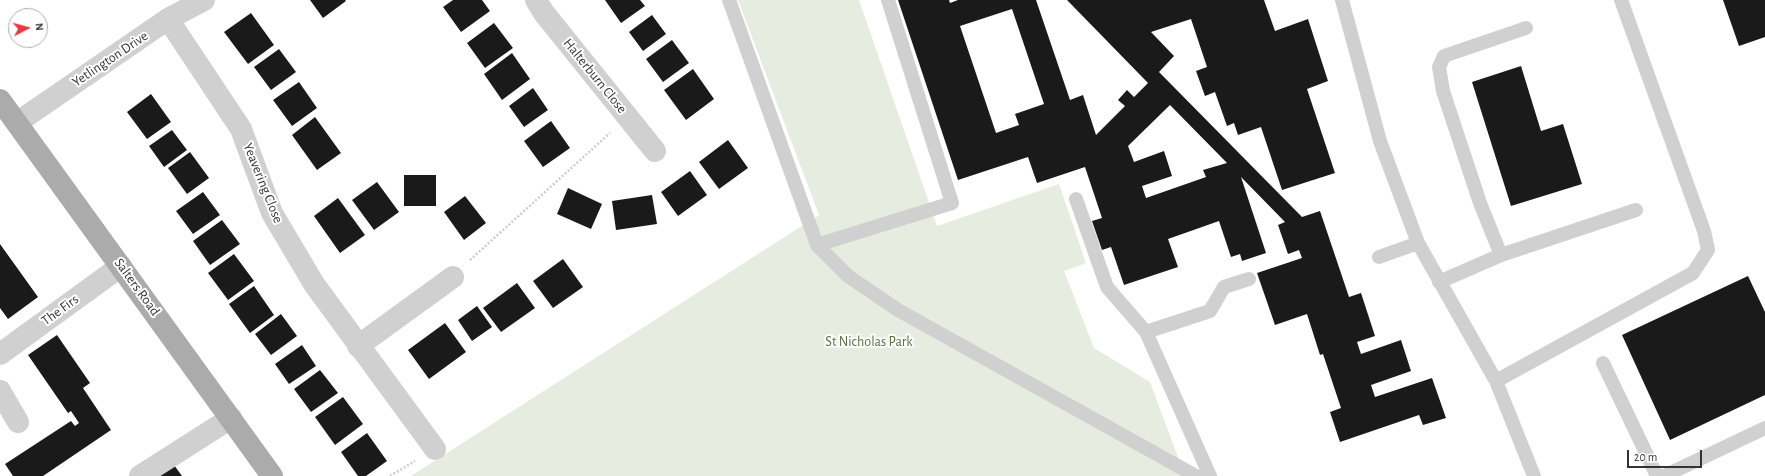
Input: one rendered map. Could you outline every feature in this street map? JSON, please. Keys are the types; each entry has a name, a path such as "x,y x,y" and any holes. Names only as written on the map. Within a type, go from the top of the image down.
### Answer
{"main road":[{"name":"Salters Road","path":"0,100 18,122 272,476"}],"street":[{"name":"Yetlington Drive","path":"18,122 168,19 204,0"},
{"name":"Halterburn Close","path":"536,0 544,14 655,151"},
{"name":"Yeavering Close","path":"168,19 241,129 272,213 314,284 435,449"},
{"name":"The Firs","path":"0,354 121,266"},
{"path":"358,346 453,277"},
{"path":"0,391 18,422"},
{"path":"140,476 231,418"}],"lane":[{"path":"728,0 817,245 848,276 898,310 1196,476"},
{"path":"817,245 952,203 888,0"},
{"path":"1342,0 1380,141 1418,243 1496,381 1534,476"},
{"path":"1496,381 1693,273 1708,250 1704,231 1621,0"},
{"path":"1502,255 1480,203 1443,91 1439,67 1444,56 1526,28"},
{"path":"1076,198 1107,287 1146,332 1210,476"},
{"path":"1439,282 1502,255 1636,210"},
{"path":"1379,257 1418,243"},
{"path":"1146,332 1210,312 1224,287 1249,278"},
{"path":"1604,363 1657,476"},
{"path":"1664,476 1765,428"}],"path":[{"path":"453,277 628,117"},
{"path":"390,476 435,449"}],"green space":[{"name":"St Nicholas Park","path":"738,0 859,0 937,226 1059,184 1086,263 1064,271 1094,348 1150,382 1185,476 411,476 819,215"}],"building":[{"path":"310,0 345,0 346,1 323,18"},
{"path":"453,0 482,0 490,11 461,32 443,7"},
{"path":"605,0 640,0 645,6 621,23"},
{"path":"898,0 949,0 950,3 958,0 1036,0 1070,100 1083,95 1096,135 1125,106 1118,100 1127,90 1134,97 1148,83 1067,0 1264,0 1275,31 1308,19 1328,81 1307,89 1335,173 1282,190 1261,127 1238,135 1234,123 1227,126 1215,92 1205,96 1196,71 1207,67 1191,19 1151,32 1174,56 1159,72 1302,217 1320,211 1349,297 1361,293 1375,336 1357,342 1361,354 1401,340 1411,371 1371,385 1375,397 1432,378 1446,418 1423,425 1419,415 1340,442 1330,412 1341,408 1323,354 1320,355 1307,314 1275,325 1257,273 1302,258 1299,250 1288,254 1278,225 1285,222 1241,177 1266,253 1242,261 1240,254 1231,257 1219,221 1168,239 1178,267 1124,285 1111,247 1102,250 1092,221 1102,218 1085,167 1037,183 1028,157 958,180","holes":["1012,9 1044,104 1015,114 1019,125 996,133 960,26","1170,105 1227,163 1203,170 1206,177 1146,198 1142,186 1172,176 1164,151 1134,162 1128,146"]},
{"path":"1723,0 1765,0 1765,37 1739,46"},
{"path":"251,13 274,45 248,64 224,32"},
{"path":"652,15 666,34 643,51 629,32"},
{"path":"494,23 513,48 485,68 467,43"},
{"path":"672,40 689,63 663,82 646,59"},
{"path":"279,49 296,72 271,90 254,67"},
{"path":"512,53 530,79 502,100 484,74"},
{"path":"1521,66 1541,131 1563,124 1582,184 1511,206 1472,82"},
{"path":"693,69 714,99 686,120 664,90"},
{"path":"299,82 317,108 292,126 273,100"},
{"path":"533,88 548,110 524,127 509,106"},
{"path":"151,94 171,122 147,139 127,112"},
{"path":"315,117 341,153 317,170 292,135"},
{"path":"551,121 570,148 543,167 524,141"},
{"path":"172,130 187,150 164,167 149,146"},
{"path":"728,140 748,168 719,189 699,162"},
{"path":"190,152 209,178 187,194 168,168"},
{"path":"690,171 707,195 678,216 661,192"},
{"path":"404,175 436,175 436,206 404,206"},
{"path":"377,182 399,212 374,230 352,200"},
{"path":"568,188 602,204 591,229 557,214"},
{"path":"203,192 220,215 193,234 176,211"},
{"path":"652,195 657,224 616,230 612,201"},
{"path":"465,196 486,223 464,240 444,212"},
{"path":"338,198 365,235 340,253 314,216"},
{"path":"222,220 240,244 210,265 193,241"},
{"path":"0,244 38,297 8,319 0,308"},
{"path":"234,254 254,281 228,300 208,273"},
{"path":"563,259 583,287 553,308 533,281"},
{"path":"1748,276 1765,312 1765,395 1670,440 1622,335"},
{"path":"517,283 535,308 501,332 483,308"},
{"path":"254,286 274,315 250,333 229,304"},
{"path":"477,306 492,327 472,341 458,320"},
{"path":"281,314 297,336 271,355 255,334"},
{"path":"445,323 466,352 429,379 408,350"},
{"path":"57,335 90,383 83,388 111,430 43,476 13,476 5,464 71,421 75,426 79,423 71,411 68,413 28,355"},
{"path":"302,345 316,366 289,384 275,364"},
{"path":"320,370 338,393 311,412 294,389"},
{"path":"343,397 363,424 335,445 315,417"},
{"path":"367,433 387,461 366,476 358,476 341,452"},
{"path":"174,465 182,476 157,476"}]}
